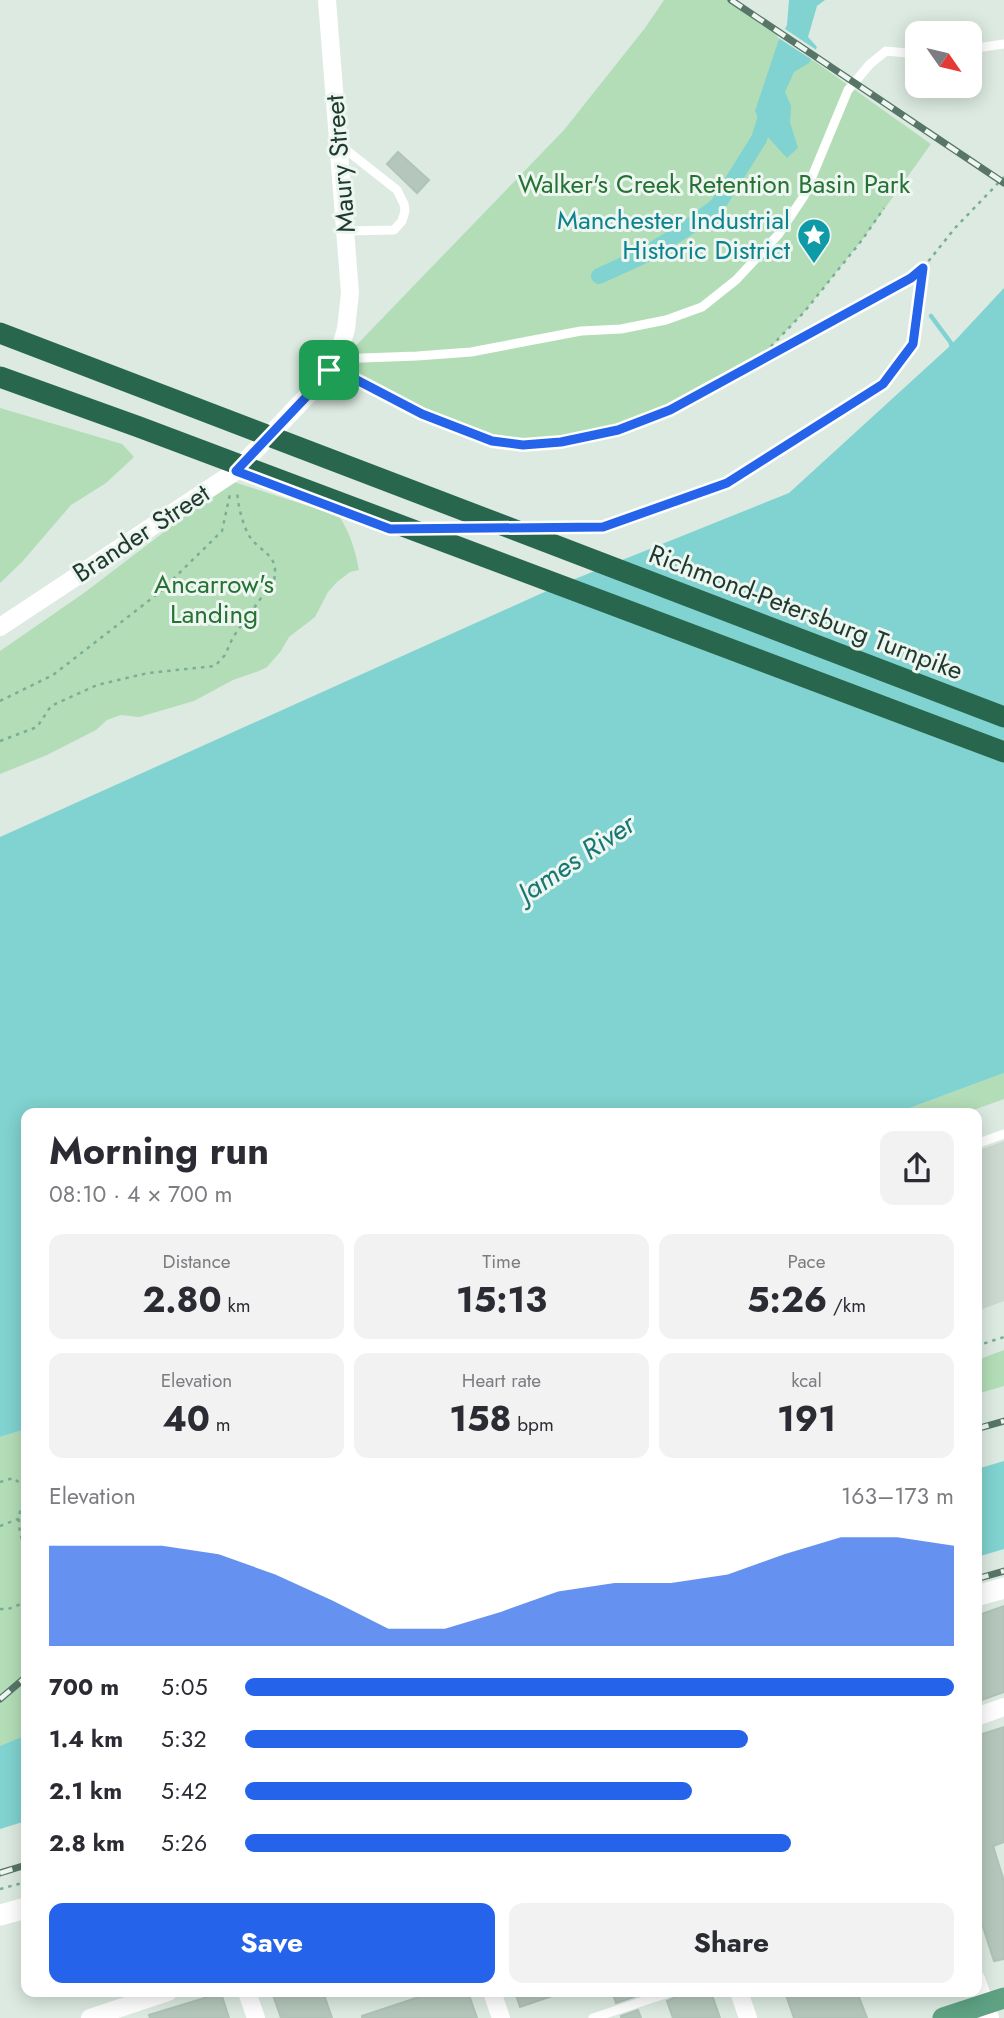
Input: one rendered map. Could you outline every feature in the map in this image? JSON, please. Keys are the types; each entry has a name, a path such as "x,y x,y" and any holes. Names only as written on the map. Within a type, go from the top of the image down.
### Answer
{"highway":[{"path":"0,326 79,362"},
{"name":"Richmond-Petersburg Turnpike","path":"0,333 1004,717"},
{"path":"0,377 1004,752"}],"main road":[{"path":"982,1594 1004,1588"},
{"path":"0,1916 21,1910"},
{"path":"943,2018 993,2006"}],"street":[{"name":"Maury Street","path":"327,0 350,293 346,329"},
{"name":"Brander Street","path":"0,626 236,471 316,387 332,364 346,329"},
{"path":"982,1715 1004,1707"},
{"path":"982,1989 993,2006"},
{"path":"90,2018 153,1997"},
{"path":"249,1997 256,2018"},
{"path":"494,1997 501,2018"},
{"path":"741,1997 748,2018"}],"lane":[{"path":"982,47 1004,44"},
{"path":"332,364 471,352 581,331 621,329 666,320 702,307 736,280 778,235 804,196 848,90 870,64 886,51 905,53"},
{"path":"338,144 397,190 405,211 402,221 394,230 346,231"},
{"path":"982,1142 1004,1134"},
{"path":"593,2018 656,1997"}],"path":[{"path":"332,364 422,414 506,444 561,442 618,430 670,410 911,278 1004,177"},
{"path":"757,361 805,311 884,208"},
{"path":"550,528 603,527 727,483 883,384 913,344 923,268"},
{"path":"0,701 53,675 160,592 222,531 236,471"},
{"path":"0,741 37,727 51,706 97,685 148,673 215,666 274,579 276,570 274,561 249,536 237,505 236,471"},
{"path":"982,1344 1004,1337"},
{"path":"0,1482 13,1478 19,1482 21,1488"},
{"path":"21,1511 18,1518 21,1531"},
{"path":"0,1526 21,1517"},
{"path":"0,1609 21,1604"},
{"path":"0,1889 21,1883"}],"shaded area":[{"path":"1004,1141 1004,1301 982,1309 982,1149"}],"green space":[{"name":"Walker's Creek Retention Basin Park","path":"664,0 728,0 931,144 862,240 805,311 757,361 670,410 618,430 561,442 506,444 492,441 422,414 353,378 342,360 564,130"},
{"path":"0,408 122,444 134,457 106,483 71,505 22,562 0,583"},
{"name":"Ancarrow's Landing","path":"231,481 339,516 352,541 359,570 350,572 337,582 328,592 315,617 289,637 267,667 233,680 194,701 139,717 121,715 107,720 96,730 47,755 0,774 0,651 84,593"},
{"path":"1004,1073 1004,1099 979,1108 910,1108"},
{"path":"1004,1350 1004,1386 982,1393 982,1358"},
{"path":"21,1431 21,1737 0,1746 0,1437"}],"water":[{"path":"789,0 825,0 817,6 808,37 817,47 809,63 794,72 785,92 791,106 790,122 798,148 787,158 765,134 755,111 778,42 787,25"},
{"name":"James River","path":"1004,288 1004,1073 910,1108 21,1108 21,1431 0,1437 0,837 560,585 789,493 950,346"},
{"path":"1004,1461 1004,1549 982,1556 982,1468"},
{"path":"21,1737 21,1823 0,1829 0,1746"}],"pier":[{"path":"782,27 818,51 814,61 777,37"}],"building":[{"path":"398,152 429,180 417,193 387,164"},
{"path":"1004,1606 1004,1692 982,1700 982,1614"},
{"path":"1004,1727 1004,1842 993,1846 1004,1881 1004,1959 994,1961 982,1924 982,1734"},
{"path":"208,1997 222,1997 229,2018 150,2018 149,2015"},
{"path":"274,1997 325,1997 332,2018 281,2018"},
{"path":"419,1997 470,1997 477,2018 362,2018"},
{"path":"517,1997 549,1997 520,2007"},
{"path":"614,1997 634,1997 616,2003"},
{"path":"676,1997 713,1997 720,2018 673,2018 667,2001"},
{"path":"787,1997 859,1997 867,2018 794,2018"},
{"path":"638,2010 641,2018 621,2018 621,2016"}],"waterway":[{"path":"599,276 641,257 717,206 759,139 768,110"},
{"path":"931,316 951,343 952,351"}],"railway":[{"path":"731,0 1004,183"},
{"path":"982,1427 1004,1421"},
{"path":"982,1577 1004,1571"},
{"path":"0,1699 21,1681"},
{"path":"0,1873 21,1867"}],"place":[{"name":"Manchester Industrial Historic District","path":"814,265"}],"route":[{"path":"923,268 913,344 883,384 727,483 603,527 390,529 236,471 329,370 353,378 422,414 492,441 523,445 561,442 618,430 670,410 911,278 923,268"}]}
